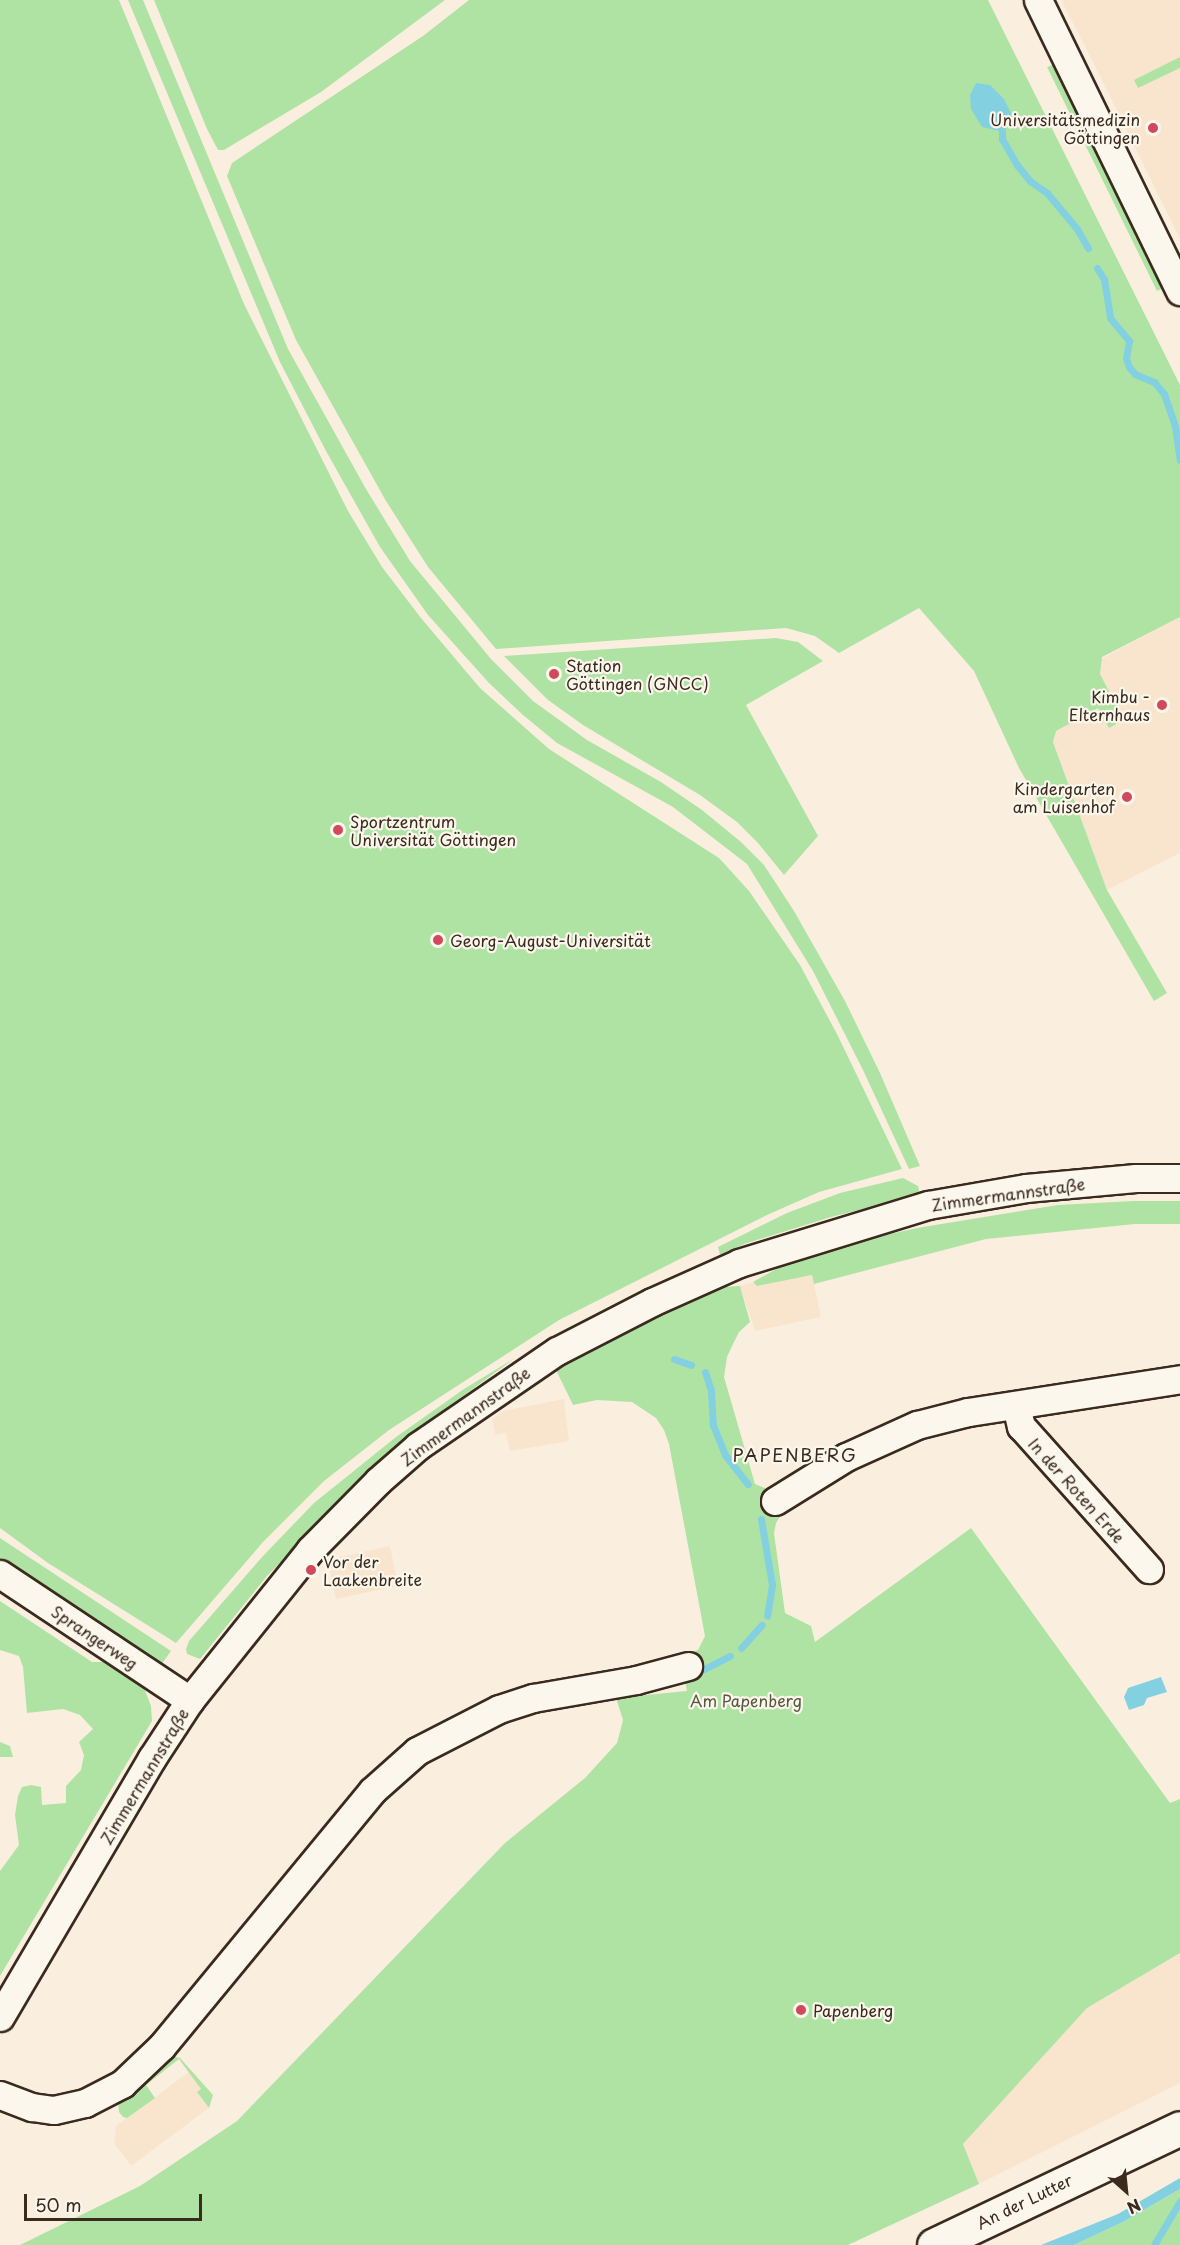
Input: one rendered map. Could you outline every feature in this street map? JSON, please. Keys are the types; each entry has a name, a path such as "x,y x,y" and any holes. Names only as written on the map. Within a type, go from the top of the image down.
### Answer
{"main road":[{"name":"An der Lutter","path":"934,2245 1180,2128"}],"street":[{"path":"1038,0 1180,291"},
{"name":"Zimmermannstraße","path":"0,2017 152,1758 190,1700 290,1573 378,1481 418,1446 567,1345 652,1302 739,1263 928,1205 1026,1188 1136,1178 1180,1178"},
{"path":"775,1501 846,1457 908,1428 968,1412 1180,1379"},
{"name":"In der Roten Erde","path":"1016,1405 1021,1426 1149,1569"},
{"name":"Sprangerweg","path":"0,1574 190,1700"},
{"path":"0,2095 32,2107 54,2110 85,2103 122,2084 162,2046 372,1791 417,1751 499,1709 533,1698 636,1680 688,1666"}],"shaded area":[{"name":"Universitätsmedizin Göttingen","path":"1061,0 1180,0 1180,239 1094,64"},
{"name":"Kindergarten am Luisenhof","path":"1180,617 1180,853 1107,890 1053,742 1067,677"},
{"path":"812,1275 821,1317 755,1331 740,1286 753,1282 757,1286"},
{"path":"564,1399 569,1441 510,1451 506,1433 495,1435 492,1419 503,1411"},
{"path":"390,1546 398,1586 336,1599 330,1571 339,1569 336,1558"},
{"path":"1180,1953 1180,2083 979,2184 963,2144 1087,2008"},
{"path":"189,2072 201,2089 198,2093 209,2108 131,2166 114,2143 116,2126"}],"green space":[{"name":"Sportzentrum Universität Göttingen","path":"0,0 119,0 244,304 348,511 382,567 480,688 549,749 719,858 749,891 800,965 838,1036 902,1169 819,1192 767,1215 559,1320 389,1430 324,1481 263,1542 176,1643 48,1563 0,1528"},
{"path":"128,0 143,0 288,349 366,489 410,561 491,659 533,701 587,740 661,782 702,810 741,842 764,865 794,911 845,1001 880,1073 920,1166 909,1169 813,971 747,864 673,807 557,743 523,715 489,683 428,615 380,547 326,451 280,362"},
{"path":"154,0 445,0 321,92 224,150 218,150 207,129"},
{"path":"469,0 988,0 1180,385 1180,617 1102,657 1100,674 1124,720 1109,728 1098,708 1056,731 1053,742 1107,890 1167,993 1154,1001 1019,768 974,671 919,608 839,653 815,636 786,628 496,649 428,567 386,501 296,340 227,176 232,163 423,36"},
{"path":"1180,57 1180,68 1138,88 1134,80"},
{"path":"1055,64 1165,287 1157,291 1047,67"},
{"path":"776,638 798,642 823,661 746,705 818,836 784,875 737,822 700,795 583,725 548,700 504,656"},
{"path":"903,1178 918,1186 920,1195 831,1217 744,1244 720,1255 718,1247 787,1213 840,1193"},
{"path":"1180,1201 1180,1224 1135,1224 986,1239 814,1284 812,1275 757,1286 753,1282 787,1263 854,1242 917,1228 1058,1205"},
{"name":"Am Papenberg","path":"740,1286 750,1322 739,1332 733,1344 727,1357 724,1377 755,1484 772,1491 783,1512 776,1523 774,1533 785,1613 811,1626 815,1642 971,1528 1170,1803 1180,1799 1180,1953 1087,2008 963,2144 979,2184 848,2245 20,2245 140,2186 237,2121 505,1843 585,1778 617,1743 623,1720 616,1698 687,1691 680,1655 698,1650 705,1636 669,1444 664,1430 656,1418 632,1402 597,1400 573,1405 556,1370 599,1344 708,1288"},
{"path":"515,1358 430,1420 365,1476 267,1576 200,1659 187,1654 189,1641 263,1556 314,1503 396,1437 464,1389"},
{"path":"0,1538 171,1651 161,1665 0,1558"},
{"path":"0,1601 92,1662 107,1662 144,1688 151,1706 152,1721 0,1976 0,1871 19,1845 15,1815 18,1796 22,1787 31,1785 41,1787 42,1805 66,1803 66,1786 81,1770 84,1755 79,1742 93,1729 80,1715 63,1709 27,1713 23,1667 19,1656 0,1650"},
{"path":"0,1742 10,1746 13,1757 0,1757"},
{"path":"172,2056 180,2058 213,2095 209,2108 197,2092 201,2089 179,2059 146,2085 155,2098 127,2118 123,2117 119,2112 118,2103"},
{"path":"1180,2189 1180,2245 1074,2245 1123,2222"}],"water":[{"path":"976,83 990,85 1004,99 1011,113 1012,123 1009,126 1000,131 982,127 971,109 970,95"},
{"path":"1161,1677 1167,1692 1147,1698 1144,1705 1129,1710 1124,1697 1128,1688"},
{"path":"1180,2178 1180,2189 1123,2222 1074,2245 1041,2245 1118,2214"}],"waterway":[{"path":"1002,123 1002,139 1017,165 1030,181 1047,193 1077,229 1088,248"},
{"path":"1097,268 1104,279 1110,318 1129,341 1126,358 1129,367 1135,374 1154,382 1164,394 1175,426 1180,460"},
{"path":"674,1359 691,1365"},
{"path":"705,1372 711,1390 713,1425 725,1455 748,1484"},
{"path":"761,1519 772,1585 767,1616"},
{"path":"741,1648 762,1625"},
{"path":"704,1669 730,1656"},
{"path":"1154,2245 1180,2201"}],"place":[{"name":"Universitätsmedizin Göttingen","path":"1153,128"},
{"name":"Station Göttingen (GNCC)","path":"554,674"},
{"name":"Kimbu - Elternhaus","path":"1162,705"},
{"name":"Kindergarten am Luisenhof","path":"1127,797"},
{"name":"Sportzentrum Universität Göttingen","path":"338,830"},
{"name":"Georg-August-Universität","path":"438,940"},
{"name":"Vor der Laakenbreite","path":"311,1570"},
{"name":"Papenberg","path":"801,2010"}],"district":[{"name":"PAPENBERG","path":"795,1455"}]}
